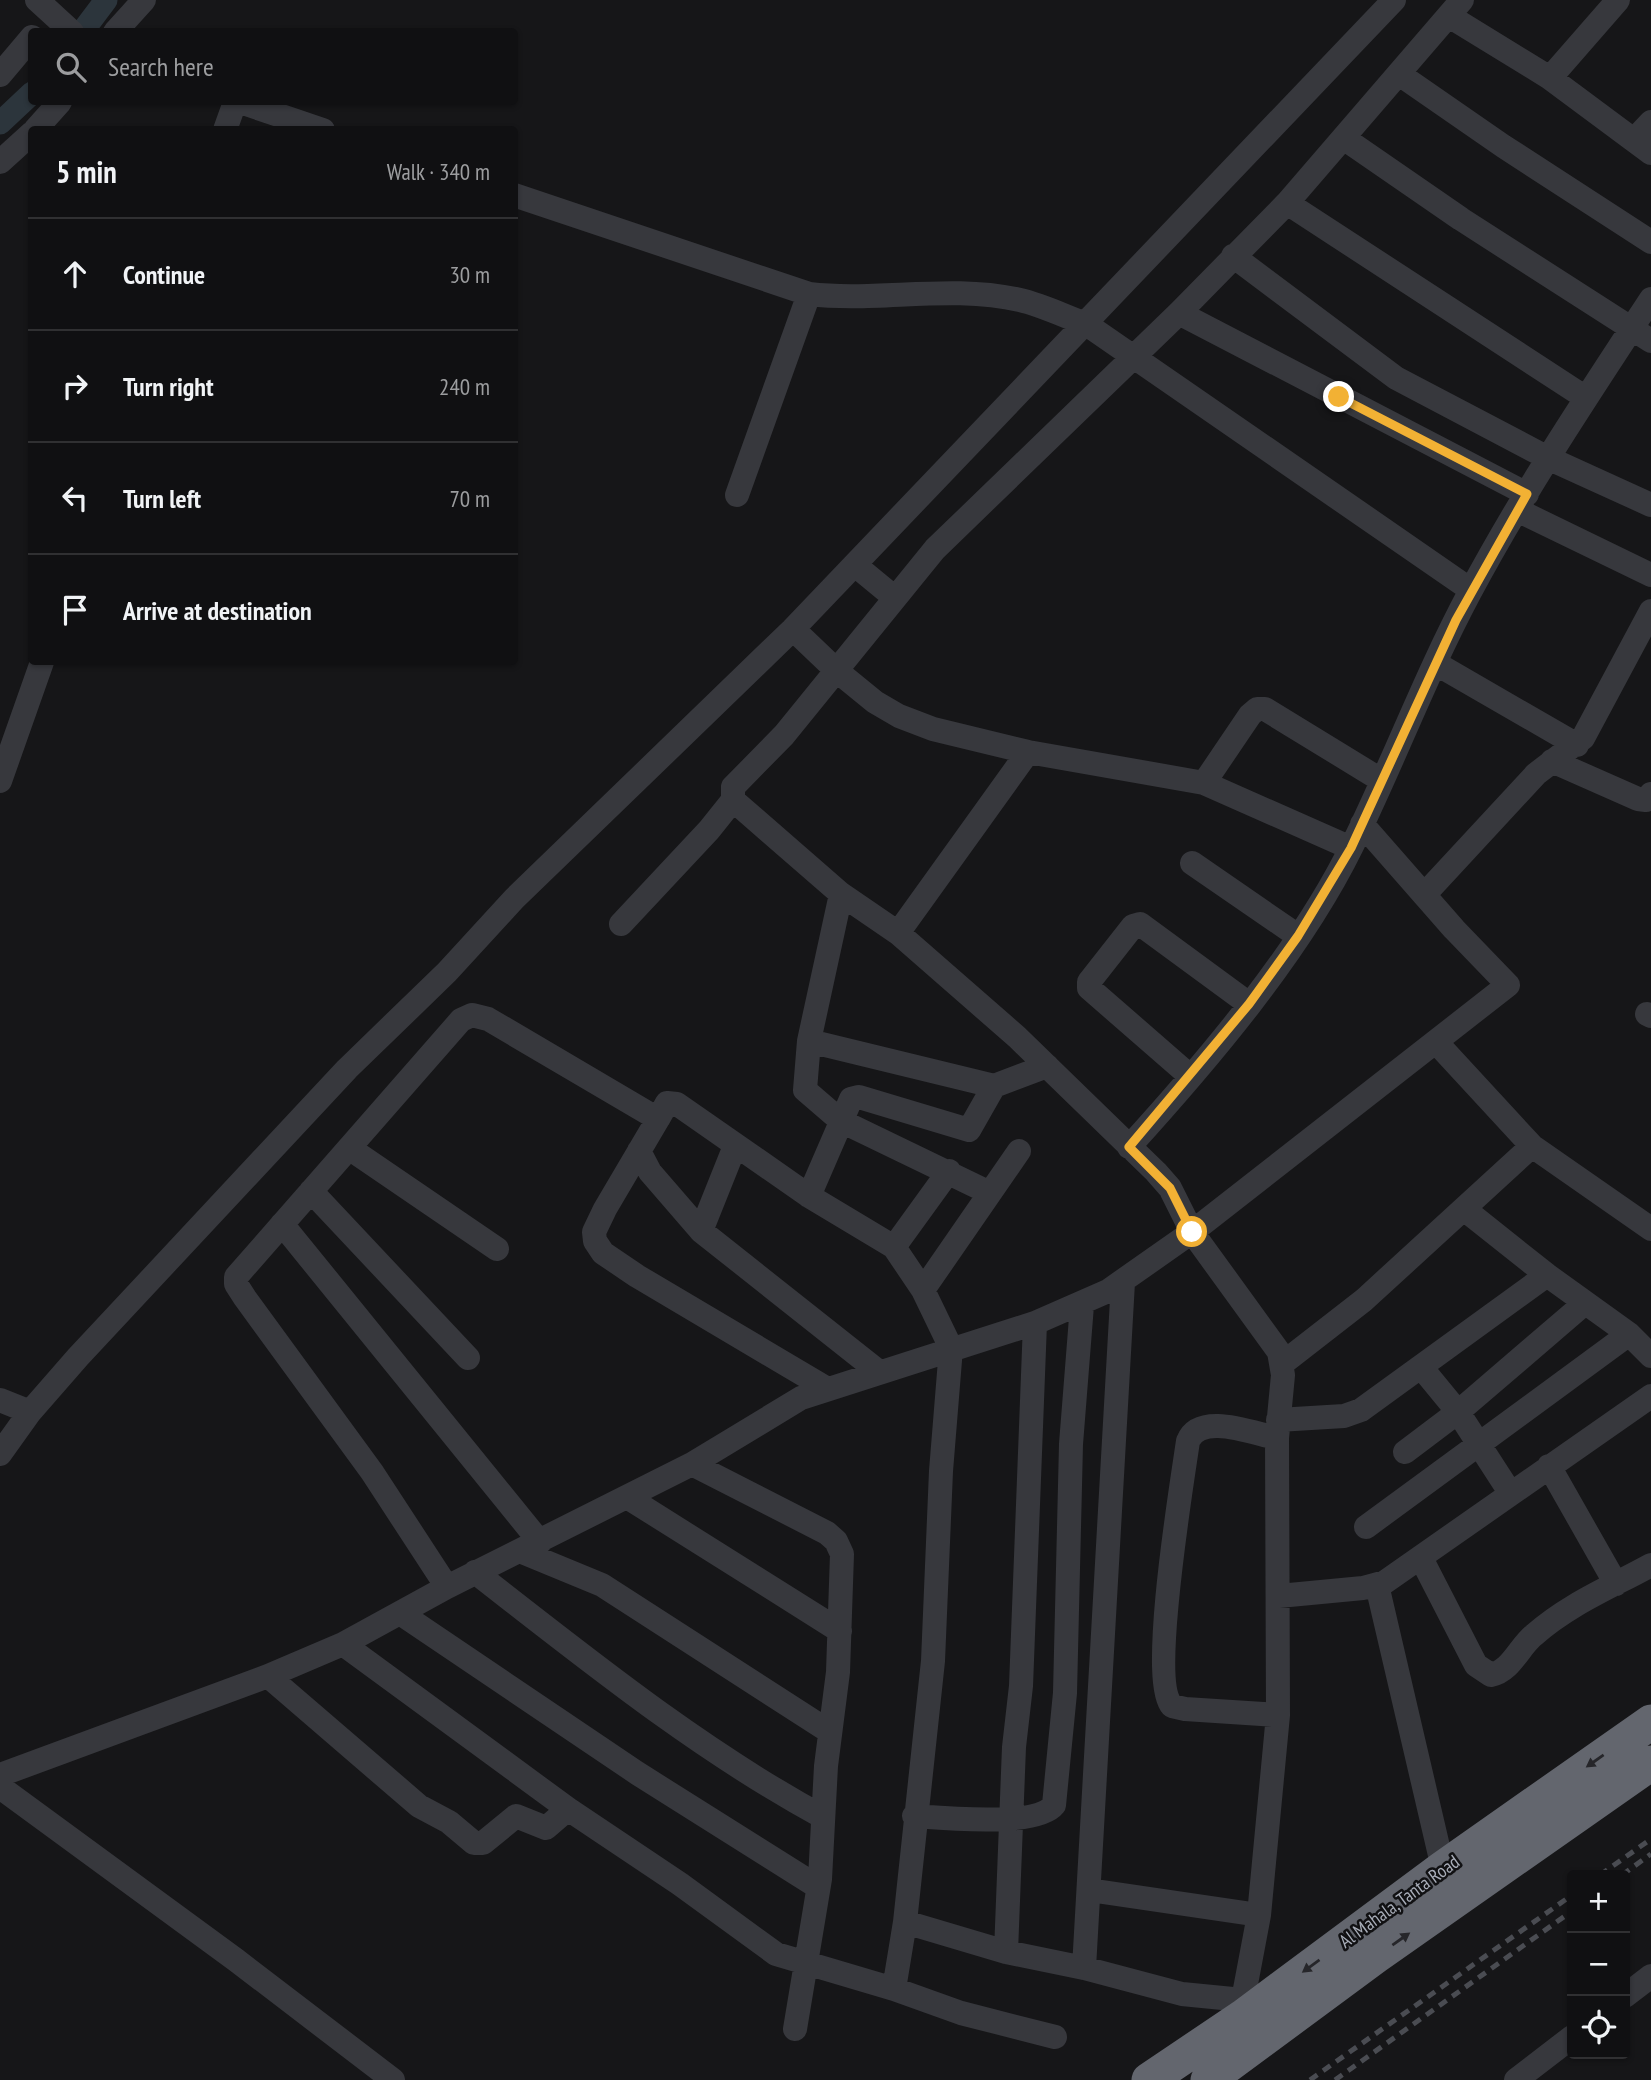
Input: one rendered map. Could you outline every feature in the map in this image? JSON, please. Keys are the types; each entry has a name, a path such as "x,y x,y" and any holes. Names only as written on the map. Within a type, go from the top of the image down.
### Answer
{"highway":[{"name":"Al Mahala, Tanta Road","path":"1208,2080 1250,2019 1443,1868 1651,1722"},
{"name":"Al Mahala, Tanta Road","path":"1149,2080 1250,2019 1376,1956 1651,1763"}],"street":[{"path":"119,28 144,0"},
{"path":"4,1439 346,1069 447,972 514,899 793,629 1394,0"},
{"path":"1550,79 1618,0"},
{"path":"621,924 709,830 733,800 733,787 784,736 935,549 999,484 1179,313 1286,203 1345,139 1456,8 1550,79 1645,138"},
{"path":"0,75 28,42"},
{"path":"1399,74 1503,146 1651,242"},
{"path":"38,126 57,105"},
{"path":"227,126 237,105"},
{"path":"247,105 311,126"},
{"path":"0,162 28,136"},
{"path":"1345,139 1461,219 1642,334"},
{"path":"518,196 809,294 843,298 981,294 1021,300 1086,324 1471,590"},
{"path":"1286,203 1586,398"},
{"path":"1233,256 1396,378 1549,459 1651,505"},
{"path":"737,495 809,294"},
{"path":"1129,1147 1249,1004 1298,936 1351,848 1471,590 1586,398 1642,334 1651,299"},
{"path":"1179,313 1651,575"},
{"path":"855,565 895,598"},
{"path":"1424,895 1522,788 1552,761 1577,745 1589,730 1651,611"},
{"path":"793,629 836,671 875,702 899,716 933,729 1028,752 1204,783 1351,848"},
{"path":"1435,663 1577,745"},
{"path":"0,781 41,665"},
{"path":"1204,783 1250,715 1257,709 1265,709 1381,780"},
{"path":"898,933 1028,752"},
{"path":"1552,761 1638,799 1646,800 1651,794"},
{"path":"733,800 841,894 898,933 1047,1066 1170,1188 1192,1232 1270,1338 1283,1363 1277,1429 1278,1715 1250,2019 1197,1997 1084,1968 1006,1952 905,1922"},
{"path":"0,1775 268,1676 343,1644 475,1572 531,1547 692,1464 780,1409 826,1388 1035,1324 1082,1305 1123,1282 1192,1232 1278,1162 1508,985 1362,824"},
{"path":"1192,863 1298,936"},
{"path":"841,894 810,1041 805,1090 841,1121 990,1193"},
{"path":"1190,1076 1089,988 1089,982 1133,926 1140,924 1249,1004"},
{"path":"447,1587 372,1472 236,1284 238,1274 466,1015 488,1019 658,1119"},
{"path":"810,1041 994,1086 1047,1066"},
{"path":"1436,1042 1532,1146 1651,1229"},
{"path":"809,1196 851,1099 859,1097 969,1130 994,1086"},
{"path":"826,1388 603,1253 595,1241 594,1232 667,1103 677,1104 809,1196 894,1247 923,1290 951,1348 940,1471 933,1661 914,1816 905,1922 894,1989"},
{"path":"701,1231 735,1146"},
{"path":"1283,1363 1364,1300 1532,1146"},
{"path":"349,1148 497,1249"},
{"path":"639,1151 656,1180 701,1231 879,1371"},
{"path":"923,1290 1019,1151"},
{"path":"894,1247 949,1171"},
{"path":"311,1191 468,1358"},
{"path":"1464,1209 1547,1275 1629,1334 1651,1356"},
{"path":"282,1224 531,1547 602,1585 831,1732"},
{"path":"1278,1715 1185,1709 1172,1706 1164,1692 1166,1607 1188,1441 1192,1432 1199,1427 1216,1426 1277,1429 1344,1416 1378,1399 1547,1275"},
{"path":"1084,1968 1093,1770 1106,1610 1123,1282"},
{"path":"1405,1452 1458,1412 1585,1303"},
{"path":"914,1816 986,1820 1044,1814 1050,1811 1055,1800 1065,1693 1071,1444 1082,1305"},
{"path":"1006,1952 1014,1746 1021,1686 1035,1324"},
{"path":"1366,1527 1416,1493 1478,1442 1629,1334"},
{"path":"1421,1367 1458,1412 1511,1494"},
{"path":"1279,1596 1377,1585 1421,1558 1651,1396"},
{"path":"0,1400 30,1412"},
{"path":"692,1464 827,1533 836,1541 842,1554 838,1672 818,1887 795,2029"},
{"path":"1549,1466 1616,1584"},
{"path":"627,1497 839,1631"},
{"path":"1421,1558 1476,1665 1491,1675 1500,1673 1531,1637 1578,1602 1651,1564"},
{"path":"475,1572 628,1691 721,1757 823,1817"},
{"path":"1377,1585 1443,1868"},
{"path":"400,1614 626,1766 818,1887"},
{"path":"343,1644 568,1809 680,1884 776,1954 894,1989 961,2013 1055,2037"},
{"path":"268,1676 419,1806 449,1822 474,1843 483,1843 512,1817 520,1816 546,1828 568,1809"},
{"path":"0,1787 236,1960 393,2080"},
{"path":"1089,1890 1259,1915"},
{"path":"1630,1992 1651,1976"},
{"path":"1516,2080 1567,2041"}],"waterway":[{"path":"85,28 106,0"},
{"path":"0,123 28,97"}],"railway":[{"path":"1607,1870 1651,1839"},
{"path":"1629,1870 1651,1854"},
{"path":"1310,2080 1567,1899"},
{"path":"1335,2080 1567,1915"}],"route":[{"path":"1192,1232 1170,1188 1129,1147 1165,1108 1249,1004 1298,936 1351,848 1456,620 1527,494 1339,397"}]}
